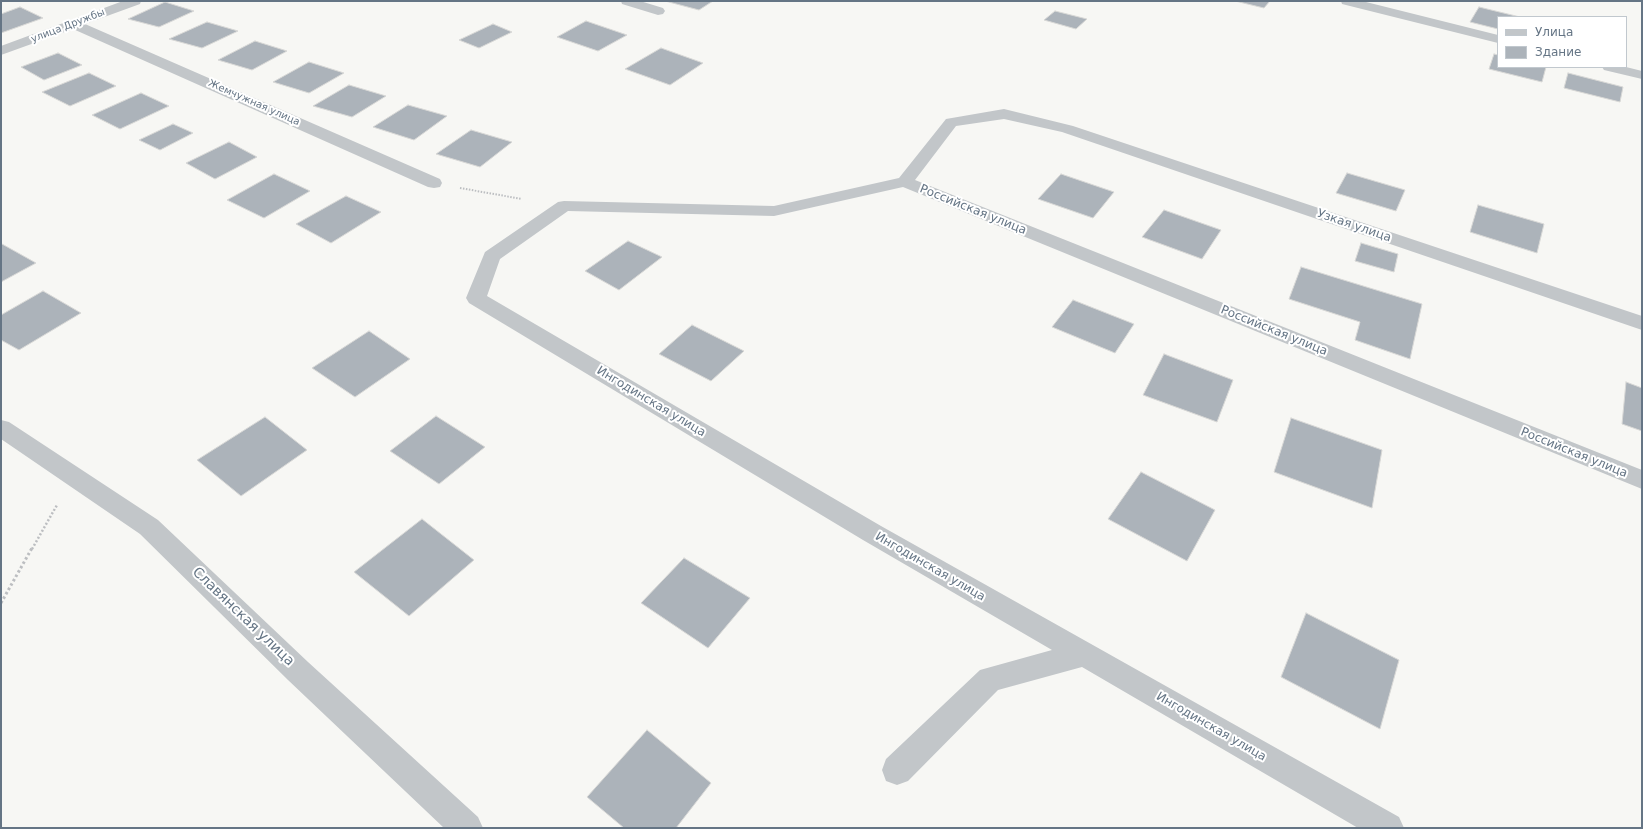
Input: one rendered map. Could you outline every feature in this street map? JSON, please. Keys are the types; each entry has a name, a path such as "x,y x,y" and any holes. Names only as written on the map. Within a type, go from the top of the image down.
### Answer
{"street":[{"name":"улица Дружбы","path":"1,51 135,1"},
{"path":"627,1 658,11"},
{"path":"1347,1 1497,39"},
{"name":"Жемчужная улица","path":"73,24 434,183"},
{"path":"1613,68 1642,75"},
{"name":"Узкая улица","path":"905,182 951,122 1004,114 1067,129 1642,323"},
{"path":"564,206 774,211 905,182"},
{"name":"Российская улица","path":"905,182 1642,480"},
{"name":"Ингодинская улица","path":"564,206 492,256 476,298 872,533 1388,828"},
{"name":"Славянская улица","path":"1,428 149,527 298,671 467,828"},
{"path":"897,770 990,679 1084,654"}],"path":[{"path":"434,183 564,206"},
{"path":"1,603 73,476"}],"building":[{"path":"665,1 713,1 699,10"},
{"path":"1235,1 1270,1 1264,8"},
{"path":"165,2 194,11 159,27 128,19"},
{"path":"20,7 43,18 1,33 1,14"},
{"path":"1479,7 1516,16 1497,16 1497,29 1470,22"},
{"path":"1055,11 1087,19 1076,29 1044,20"},
{"path":"586,21 627,35 598,51 557,37"},
{"path":"207,22 238,31 202,48 169,39"},
{"path":"493,24 512,32 479,48 459,40"},
{"path":"255,41 287,51 252,70 218,60"},
{"path":"661,48 703,63 670,85 625,69"},
{"path":"58,53 82,65 44,80 21,67"},
{"path":"1494,54 1497,55 1497,68 1546,68 1542,82 1489,69"},
{"path":"309,62 344,73 309,93 273,82"},
{"path":"89,73 116,86 70,106 42,92"},
{"path":"1568,73 1623,87 1620,102 1564,88"},
{"path":"349,85 386,96 352,117 313,106"},
{"path":"141,93 169,106 120,129 92,115"},
{"path":"408,105 447,116 414,140 373,127"},
{"path":"173,124 193,133 160,150 139,140"},
{"path":"471,130 512,142 480,167 436,154"},
{"path":"229,142 257,157 215,179 186,163"},
{"path":"1347,173 1405,190 1396,211 1336,193"},
{"path":"274,174 310,191 264,218 227,200"},
{"path":"1061,174 1114,192 1093,218 1038,199"},
{"path":"346,196 381,212 331,243 296,224"},
{"path":"1478,205 1544,224 1537,253 1470,232"},
{"path":"1164,210 1221,230 1202,259 1142,237"},
{"path":"628,241 662,257 619,290 585,271"},
{"path":"1361,243 1398,254 1394,272 1355,261"},
{"path":"2,244 36,263 1,282"},
{"path":"1301,267 1422,304 1410,359 1355,340 1360,322 1289,299"},
{"path":"43,291 81,313 19,350 1,340 1,315"},
{"path":"1073,300 1134,324 1115,353 1052,327"},
{"path":"692,325 744,351 711,381 659,354"},
{"path":"369,331 410,359 355,397 312,368"},
{"path":"1164,354 1233,380 1217,422 1143,395"},
{"path":"1626,382 1642,388 1642,431 1622,424"},
{"path":"436,416 485,447 439,484 390,451"},
{"path":"265,417 307,450 241,496 197,460"},
{"path":"1291,418 1382,450 1372,508 1274,472"},
{"path":"1141,472 1215,510 1187,561 1108,519"},
{"path":"422,519 474,560 409,616 354,572"},
{"path":"684,558 750,598 708,648 641,603"},
{"path":"1306,613 1399,660 1380,729 1281,677"},
{"path":"647,730 711,783 676,828 624,828 587,797"}]}
